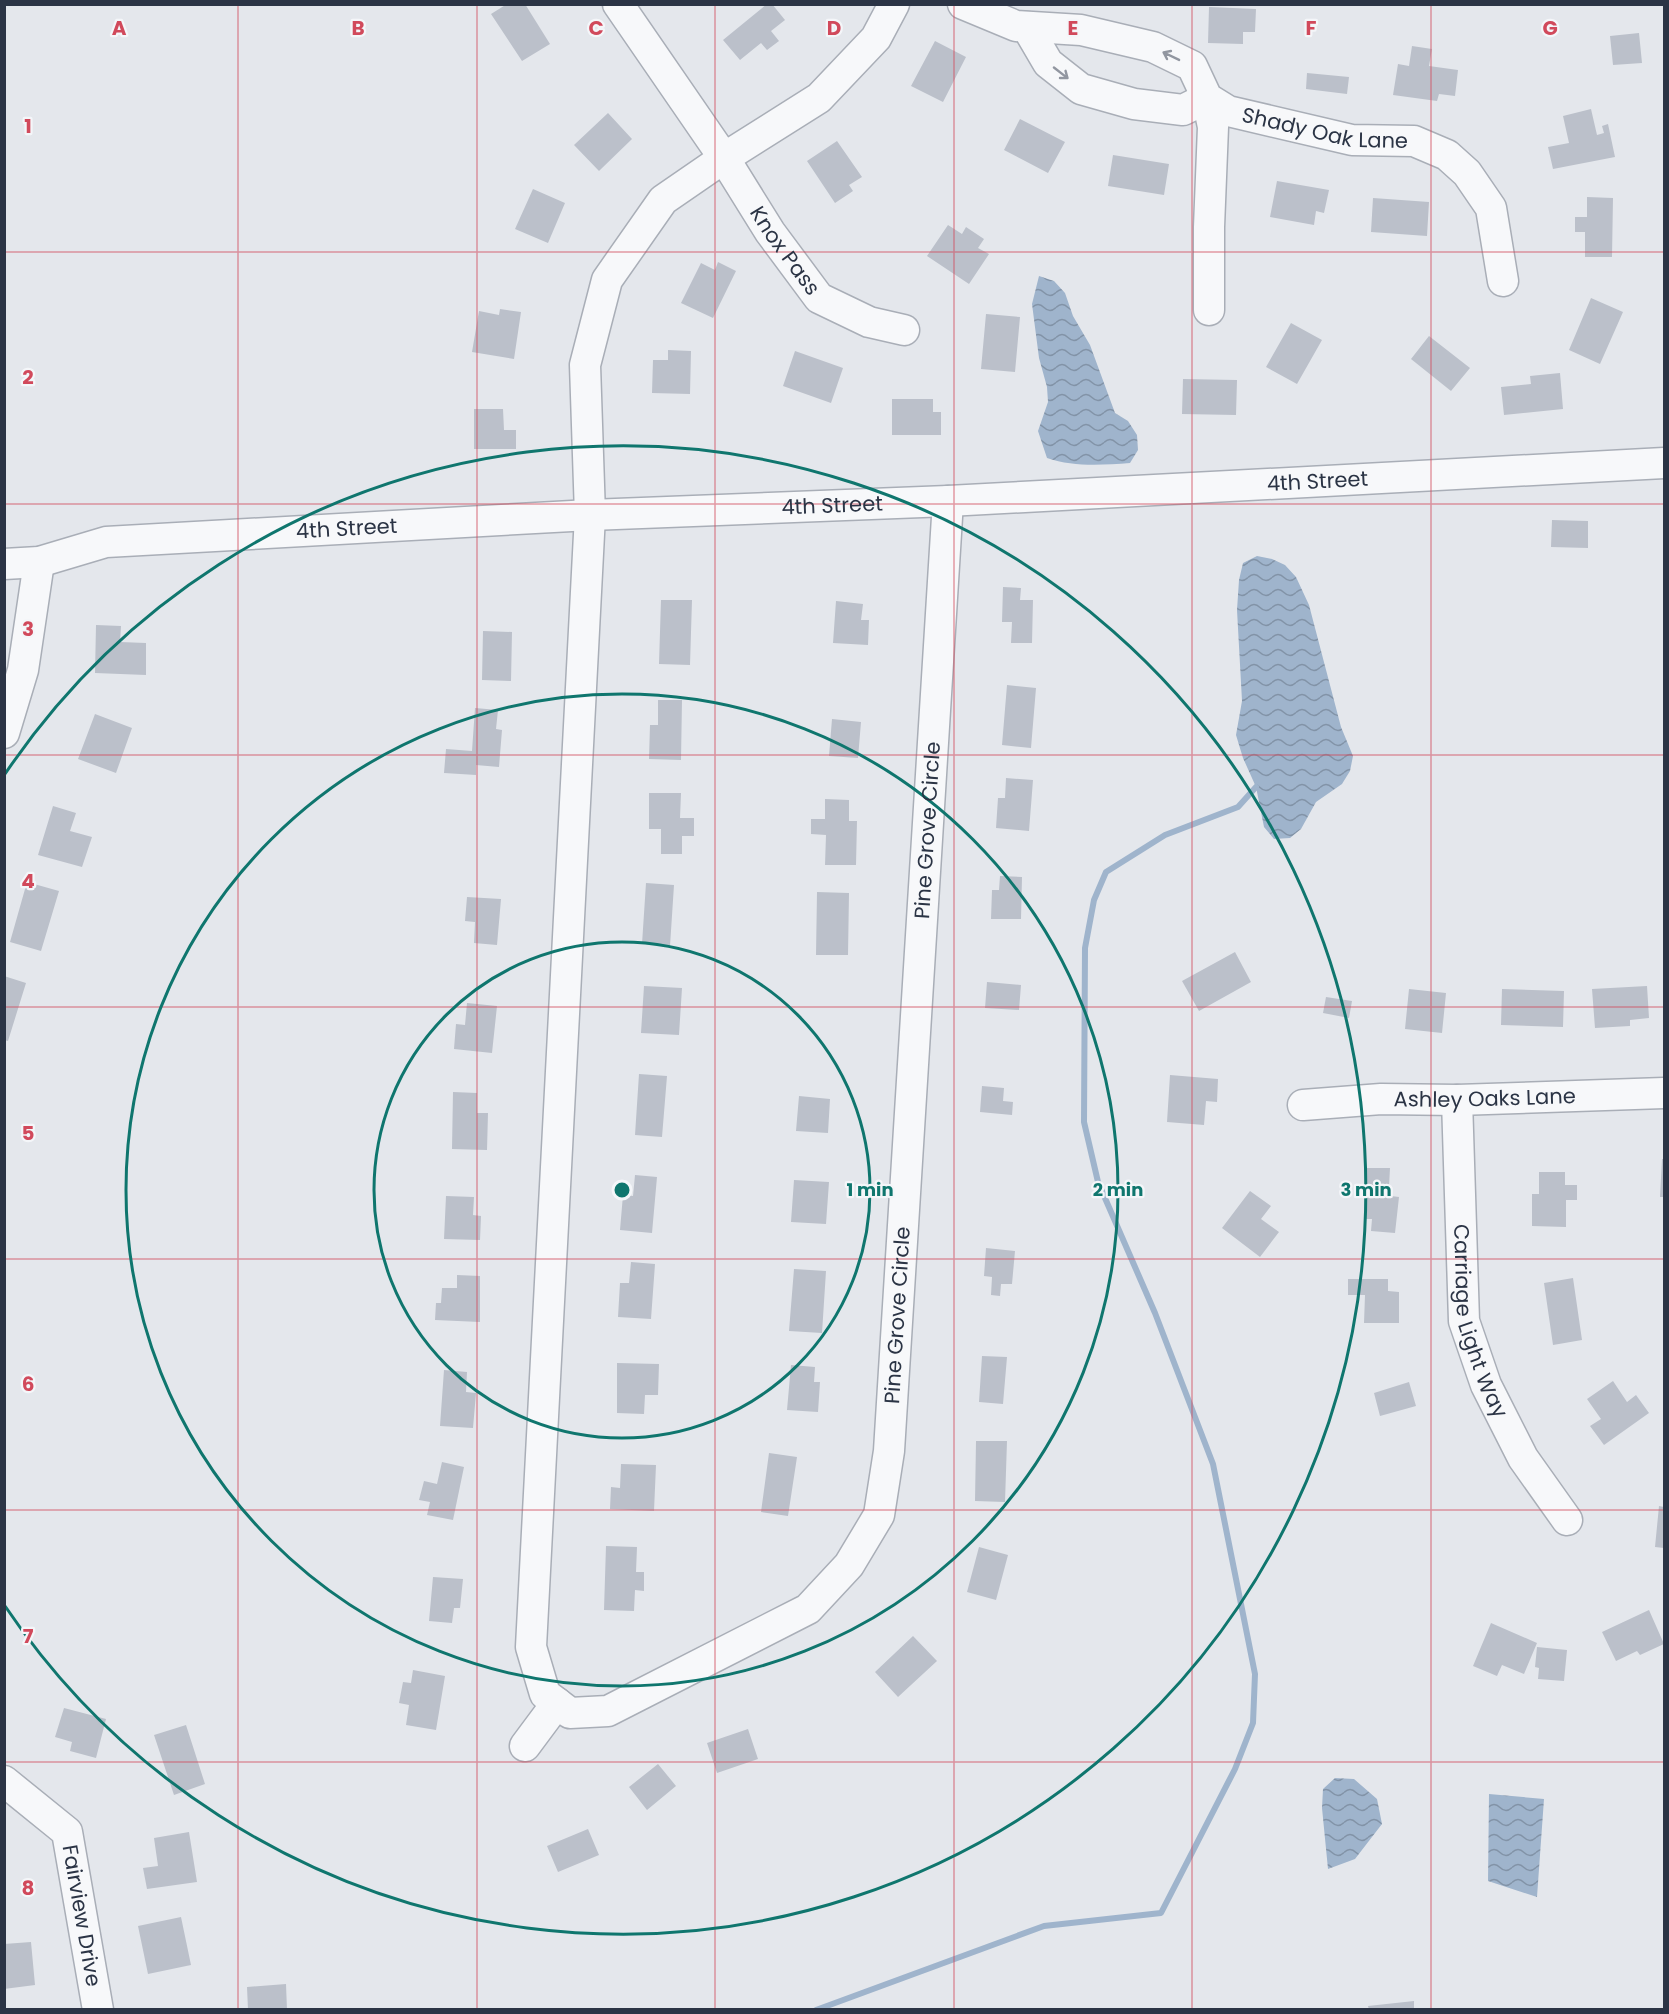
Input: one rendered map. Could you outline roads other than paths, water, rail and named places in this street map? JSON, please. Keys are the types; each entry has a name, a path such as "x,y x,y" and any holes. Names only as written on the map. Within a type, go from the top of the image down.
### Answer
{"street":[{"name":"Knox Pass","path":"618,4 724,158 770,232 819,298 870,322 904,330"},
{"path":"525,1746 557,1703 545,1694 531,1647 590,515 585,365 607,280 663,201 724,158 819,98 876,38 894,4"},
{"path":"963,4 1016,26 1081,30 1153,47 1192,66 1207,98 1214,128 1209,310"},
{"path":"1027,27 1048,63 1081,88 1134,104 1183,110 1207,98"},
{"name":"Shady Oak Lane","path":"1207,98 1228,111 1352,140 1414,141 1447,155 1467,173 1491,208 1503,281"},
{"name":"4th Street","path":"4,564 39,562 105,542 590,515 948,501 1665,463"},
{"name":"Pine Grove Circle","path":"557,1703 570,1713 608,1711 808,1609 849,1565 879,1515 889,1451 948,501"},
{"path":"4,732 23,670 39,562"},
{"name":"Ashley Oaks Lane","path":"1303,1105 1381,1099 1457,1100 1665,1093"},
{"name":"Carriage Light Way","path":"1457,1100 1464,1321 1486,1385 1522,1458 1567,1520"},
{"name":"Fairview Drive","path":"4,1781 67,1832 98,2010"}],"water":[{"path":"1039,276 1054,281 1065,293 1073,316 1090,345 1115,413 1128,421 1137,435 1138,450 1130,463 1077,464 1047,458 1038,431 1048,402 1047,387 1039,358 1032,304"},
{"path":"1257,556 1285,565 1296,577 1309,605 1341,727 1353,756 1350,771 1342,784 1316,802 1301,829 1290,838 1274,839 1264,827 1256,787 1236,735 1242,701 1237,610 1239,580 1243,563"},
{"path":"1335,1778 1354,1779 1377,1799 1382,1824 1355,1859 1328,1869 1322,1808 1323,1789"},
{"path":"1489,1794 1544,1799 1537,1897 1488,1881"}],"waterway":[{"path":"816,2010 1044,1926 1161,1913 1235,1769 1253,1723 1255,1674 1213,1464 1155,1313 1098,1182 1084,1122 1085,948 1094,900 1106,872 1165,835 1238,807 1256,787"}]}
